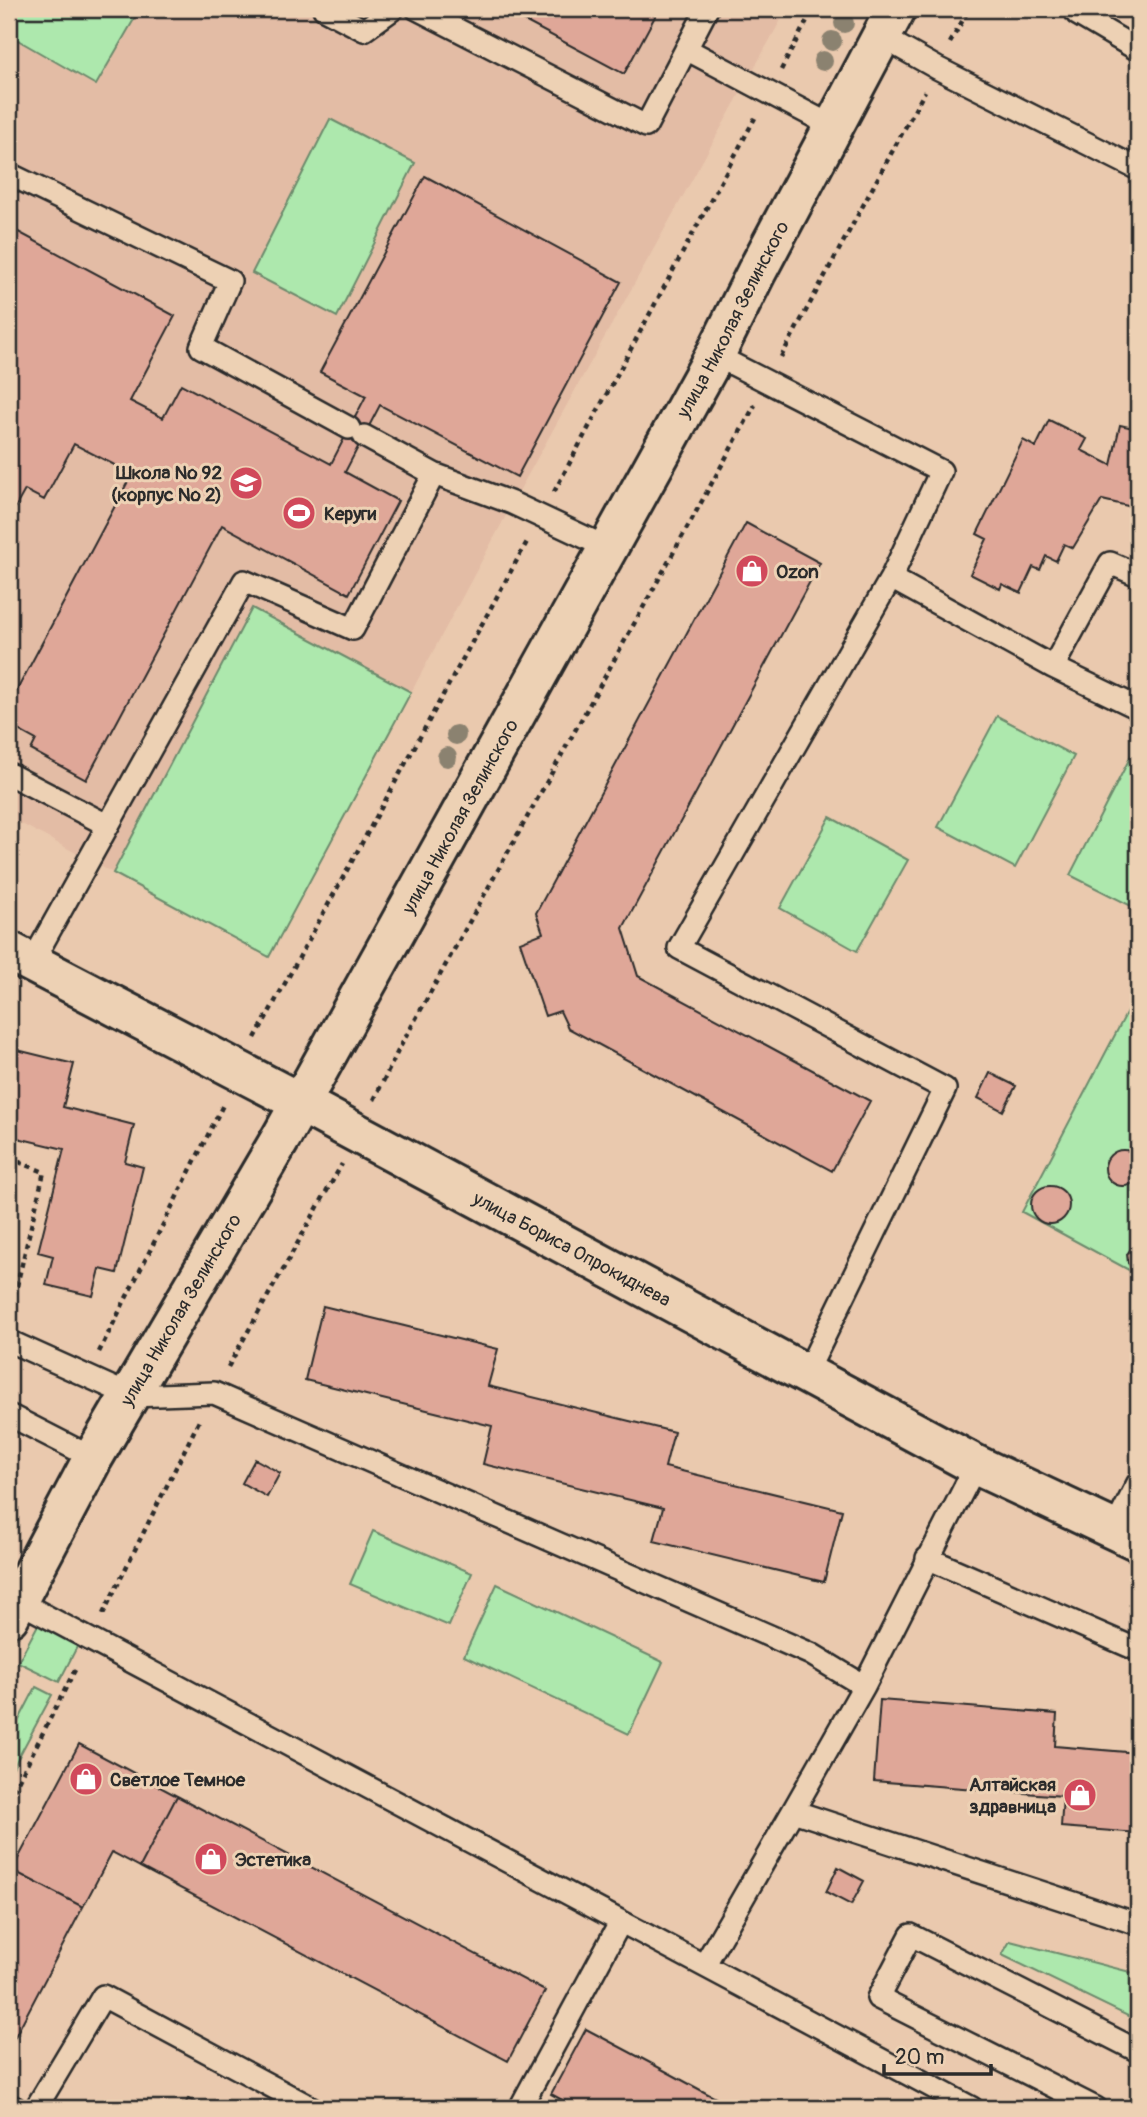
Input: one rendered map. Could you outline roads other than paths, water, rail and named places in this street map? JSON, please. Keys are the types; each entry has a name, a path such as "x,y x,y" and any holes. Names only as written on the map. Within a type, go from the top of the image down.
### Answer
{"street":[{"name":"улица Николая Зелинского","path":"12,1605 93,1458 299,1102 715,355 889,23"},
{"name":"улица Бориса Опрокиднева","path":"20,958 358,1133 976,1465 1126,1536"}],"lane":[{"path":"324,9 365,30 393,9"},
{"path":"417,9 646,126 708,9"},
{"path":"1077,14 1138,50"},
{"path":"889,23 937,68 1138,169"},
{"path":"686,49 834,127"},
{"path":"9,174 230,281 201,347 434,474 608,548"},
{"path":"715,355 942,471 891,578 679,948 946,1089 806,1374"},
{"path":"20,958 107,825 244,581 353,629 434,474"},
{"path":"1053,667 1110,563 1138,575"},
{"path":"891,578 1053,667 1138,708"},
{"path":"9,774 107,825"},
{"path":"9,1340 131,1396 214,1393 811,1654 864,1686"},
{"path":"9,1415 93,1458"},
{"path":"705,1964 864,1686 976,1465"},
{"path":"1126,1536 1138,1483"},
{"path":"927,1558 1138,1650"},
{"path":"12,1605 90,1640 972,2108"},
{"path":"793,1811 1138,1924"},
{"path":"520,2108 620,1923"},
{"path":"1096,2108 878,1998 911,1935 1138,2051"},
{"path":"36,2108 103,1996 312,2108"},
{"path":"9,2105 15,2108"}],"place":[{"name":"Школа № 92 (корпус № 2)","path":"246,483"},
{"name":"Керуги","path":"299,513"},
{"name":"Ozon","path":"752,571"},
{"name":"Светлое Темное","path":"86,1779"},
{"name":"Алтайская здравница","path":"1080,1795"},
{"name":"Эстетика","path":"211,1859"}]}
